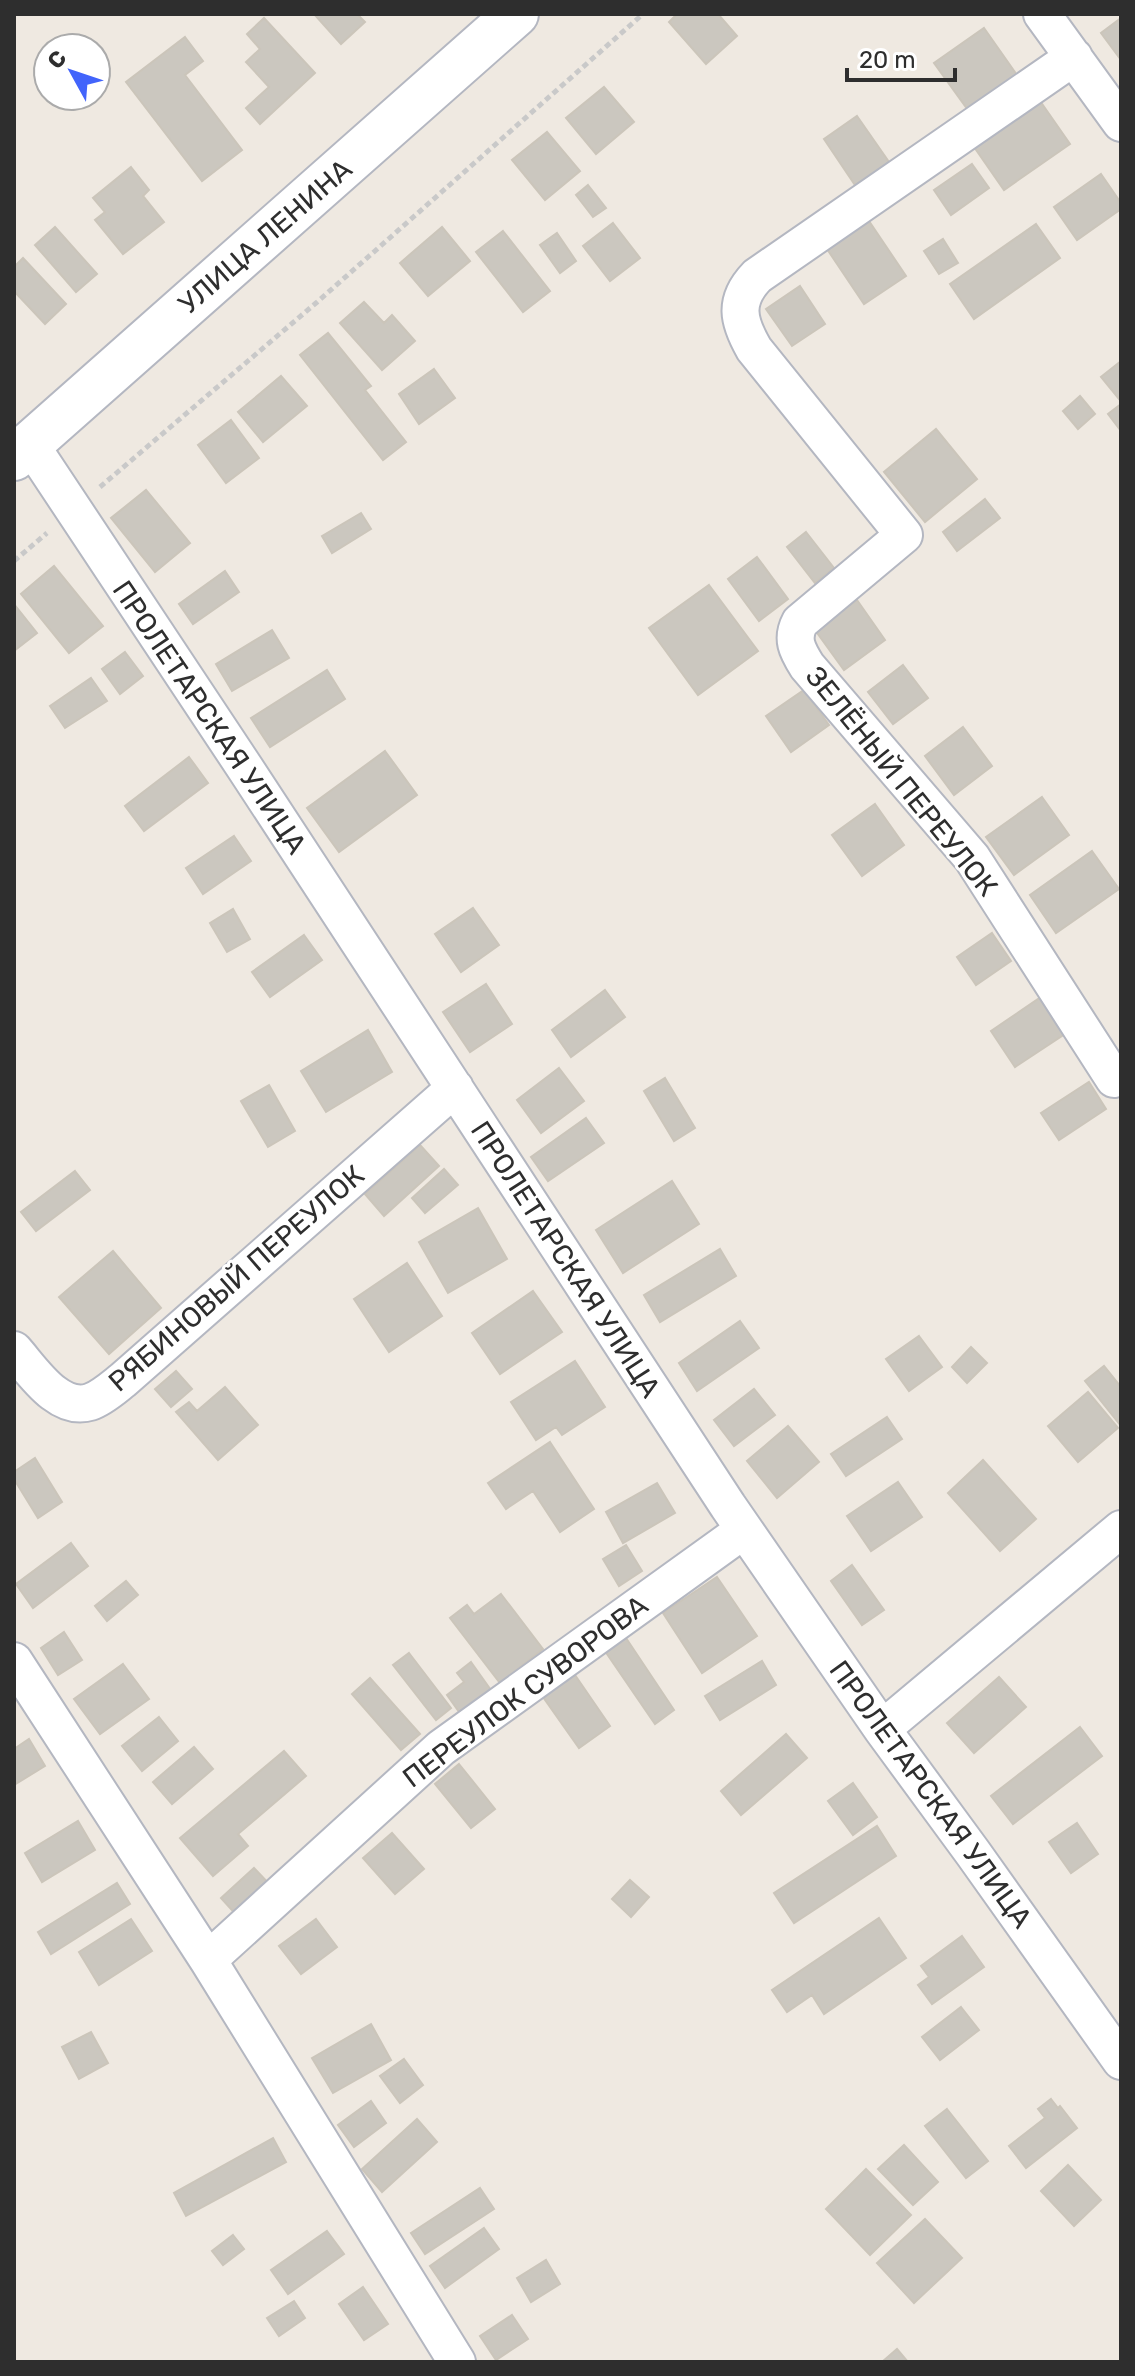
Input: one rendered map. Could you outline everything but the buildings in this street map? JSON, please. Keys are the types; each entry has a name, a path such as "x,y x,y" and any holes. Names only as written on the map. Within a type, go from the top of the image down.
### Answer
{"street":[{"name":"УЛИЦА ЛЕНИНА","path":"22,451 516,14"},
{"path":"1042,14 1121,123"},
{"name":"ЗЕЛЁНЫЙ ПЕРЕУЛОК","path":"1074,57 757,276 744,293 740,313 754,349 904,535 800,622 794,638 797,649 807,666 972,858 1114,1079"},
{"name":"ПРОЛЕТАРСКАЯ УЛИЦА","path":"22,451 73,511 744,1530 882,1729 1121,2061"},
{"name":"РЯБИНОВЫЙ ПЕРЕУЛОК","path":"14,1350 63,1399 75,1403 91,1402 123,1380 455,1088"},
{"path":"882,1729 1121,1529"},
{"name":"ПЕРЕУЛОК СУВОРОВА","path":"208,1960 441,1748 744,1530"},
{"path":"14,1661 208,1960 457,2362"}],"path":[{"path":"14,561 316,303 643,14"}]}
